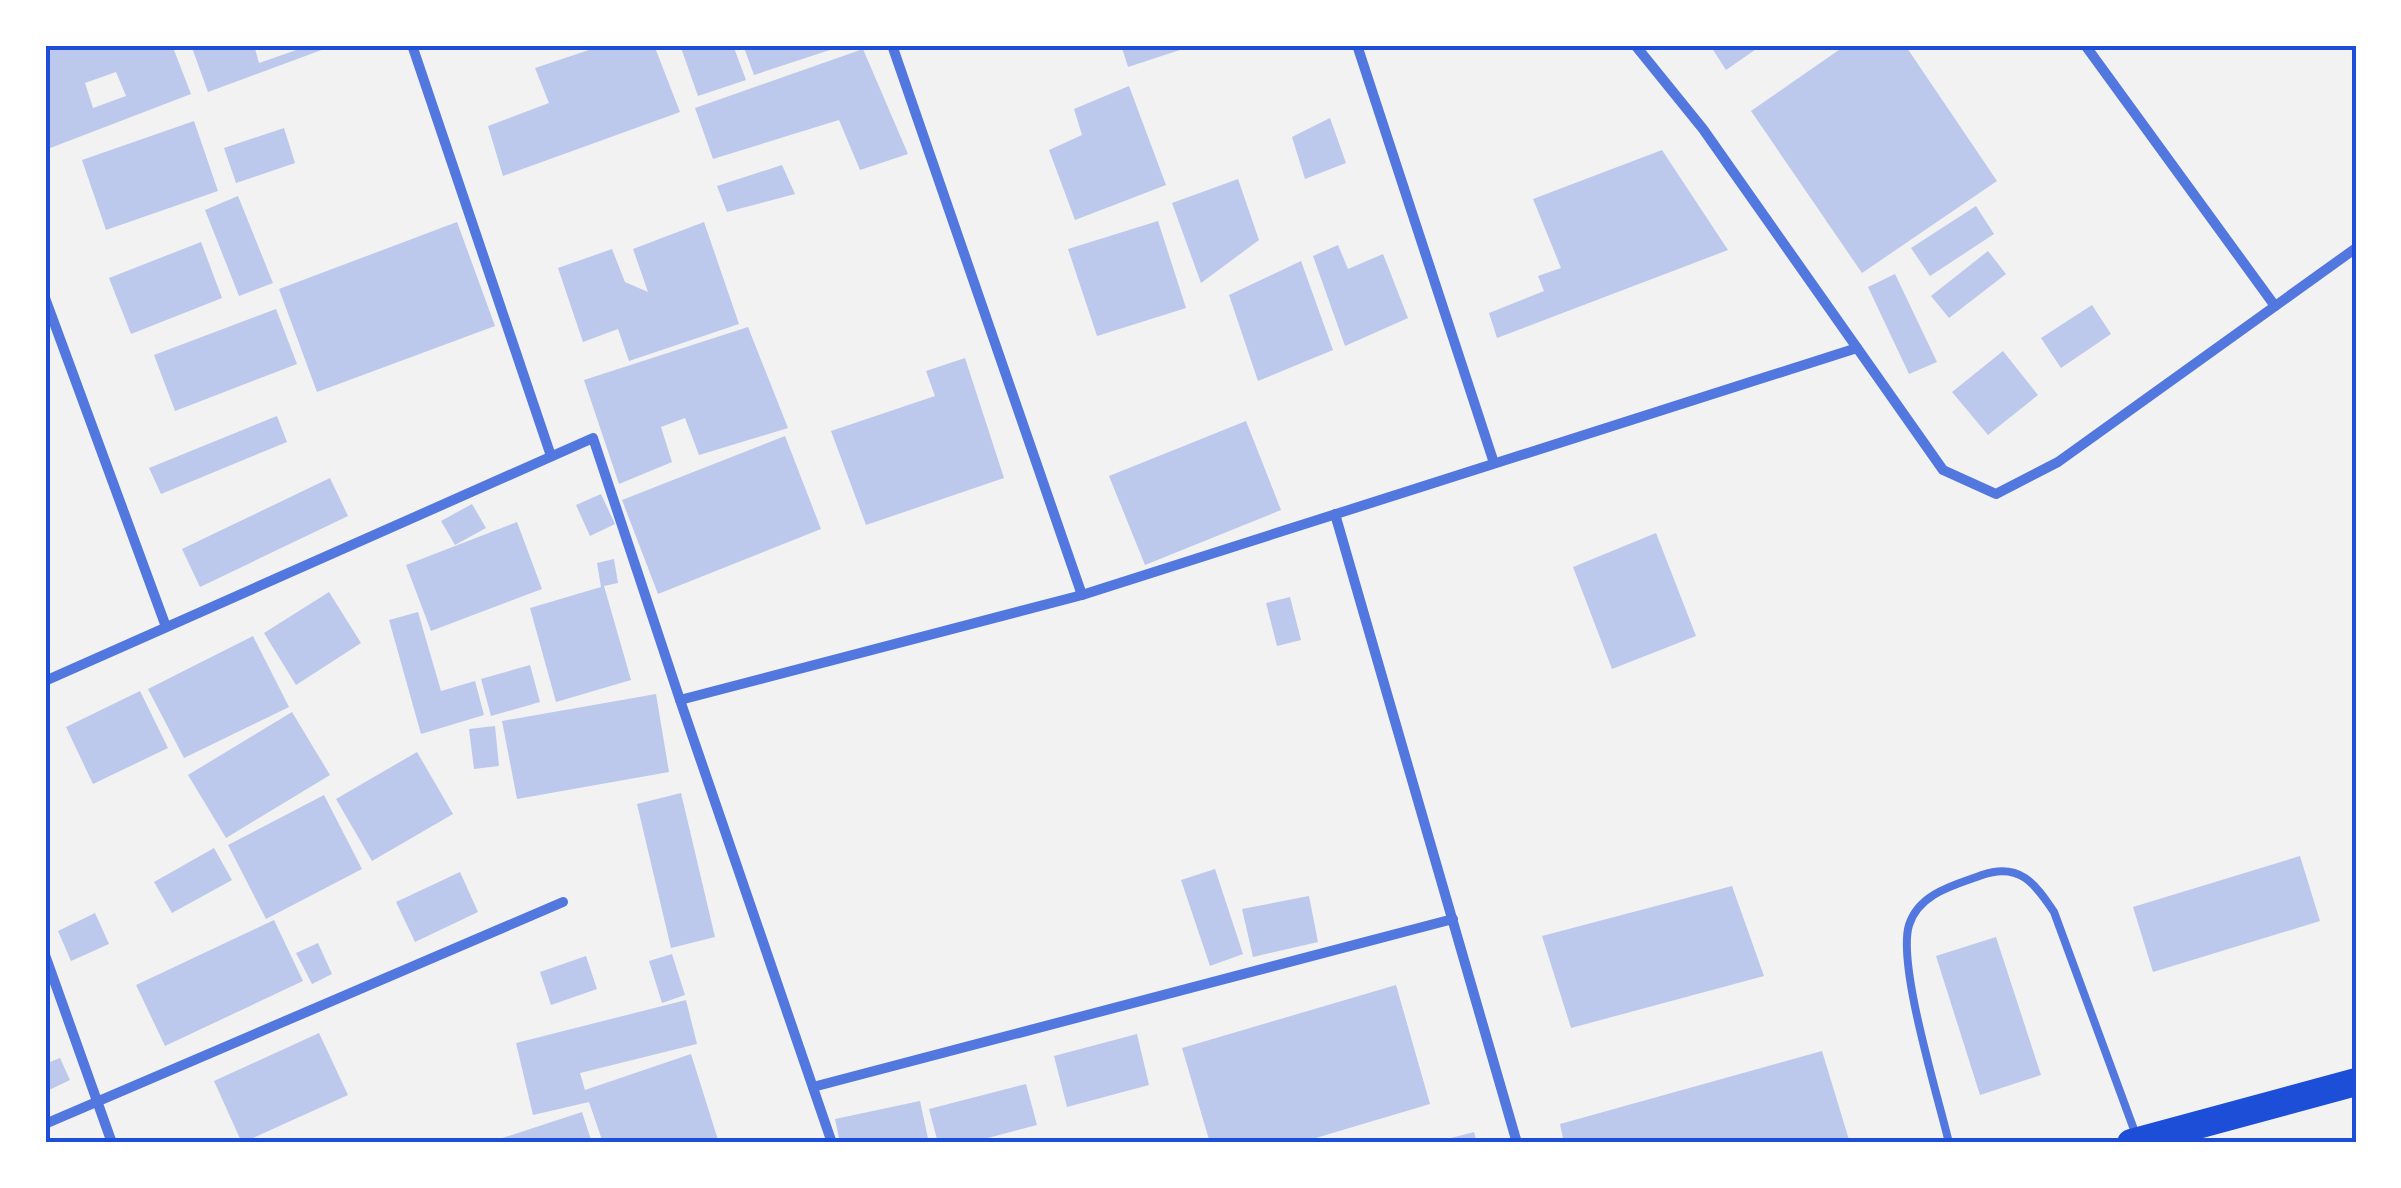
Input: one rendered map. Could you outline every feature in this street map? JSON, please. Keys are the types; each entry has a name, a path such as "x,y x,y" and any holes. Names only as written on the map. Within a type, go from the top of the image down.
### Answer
{"highway":[{"path":"2134,1142 2356,1082"}],"street":[{"path":"412,45 551,456"},
{"path":"892,45 1082,595"},
{"path":"1357,45 1494,463"},
{"path":"1635,45 1703,129 1943,470 1996,494 2058,462 2356,248"},
{"path":"2085,45 2275,306"},
{"path":"45,298 165,624"},
{"path":"680,700 1082,595 1857,348"},
{"path":"45,681 165,624 592,438 832,1143"},
{"path":"1335,514 1517,1143"},
{"path":"45,1124 564,902"},
{"path":"813,1087 1453,919"},
{"path":"45,954 112,1143"}],"lane":[{"path":"1949,1143 1907,959 1909,923 1934,892 1995,870 2018,871 2038,888 2054,912 2134,1142"}],"building":[{"path":"45,45 172,45 191,94 45,150","holes":["116,72 126,96 93,108 85,83"]},
{"path":"191,45 254,45 259,63 311,45 335,45 208,92"},
{"path":"604,45 654,45 680,112 503,176 488,126 549,103 535,68"},
{"path":"680,45 733,45 746,80 698,96"},
{"path":"743,45 842,45 842,46 754,75"},
{"path":"1121,45 1192,45 1192,46 1128,67"},
{"path":"1710,45 1762,45 1726,70"},
{"path":"1846,45 1905,45 1997,181 1862,273 1751,111"},
{"path":"863,49 908,154 860,170 839,120 713,159 695,108"},
{"path":"1129,86 1166,185 1075,220 1049,150 1082,135 1074,109"},
{"path":"1330,118 1346,163 1305,179 1292,137"},
{"path":"194,121 218,191 106,230 82,160"},
{"path":"284,128 295,163 236,183 224,148"},
{"path":"1662,150 1728,250 1497,338 1489,313 1544,291 1538,276 1561,268 1533,199"},
{"path":"782,165 795,194 727,212 717,186"},
{"path":"1238,179 1259,240 1201,283 1172,203"},
{"path":"238,196 273,283 239,296 205,210"},
{"path":"1976,206 1994,234 1930,276 1911,248"},
{"path":"1158,221 1186,308 1097,336 1068,249"},
{"path":"457,222 495,326 317,392 279,289"},
{"path":"704,222 739,324 629,361 618,329 583,342 558,268 612,249 625,282 648,292 633,249"},
{"path":"201,242 222,298 131,334 109,278"},
{"path":"1338,245 1348,269 1383,254 1408,318 1345,346 1313,256"},
{"path":"1988,251 2006,274 1949,318 1931,296"},
{"path":"1301,261 1333,350 1258,381 1229,295"},
{"path":"1895,274 1937,362 1909,374 1868,287"},
{"path":"2092,305 2111,334 2061,368 2041,338"},
{"path":"276,309 297,364 175,411 154,355"},
{"path":"748,327 788,428 699,455 685,418 661,427 672,462 619,484 584,380"},
{"path":"2003,351 2038,395 1988,435 1952,392"},
{"path":"965,358 1004,478 866,525 831,431 935,396 926,371"},
{"path":"277,416 287,442 161,494 149,468"},
{"path":"1246,421 1281,510 1145,565 1109,476"},
{"path":"785,436 821,529 658,594 622,500"},
{"path":"330,478 348,516 200,587 182,549"},
{"path":"601,494 615,524 590,536 576,505"},
{"path":"472,504 486,528 455,545 441,521"},
{"path":"517,522 542,589 431,631 406,565"},
{"path":"1656,533 1696,636 1612,669 1573,567"},
{"path":"614,559 618,583 604,586 631,680 556,702 530,608 601,587 597,563"},
{"path":"329,592 361,643 296,685 264,633"},
{"path":"1290,597 1301,640 1277,646 1266,603"},
{"path":"418,612 441,691 475,681 484,715 421,734 389,620"},
{"path":"253,636 289,707 184,758 148,689"},
{"path":"530,665 540,702 491,716 481,679"},
{"path":"140,691 168,748 93,784 66,727"},
{"path":"656,694 669,772 517,799 502,721"},
{"path":"292,712 330,775 226,838 188,775"},
{"path":"495,726 499,766 474,769 469,729"},
{"path":"417,752 453,814 372,861 336,799"},
{"path":"681,793 715,937 671,948 637,804"},
{"path":"324,795 362,869 266,919 228,845"},
{"path":"214,848 232,880 172,913 154,882"},
{"path":"2300,856 2320,921 2153,972 2133,907"},
{"path":"1215,869 1243,954 1210,966 1181,880"},
{"path":"460,872 478,912 415,942 396,902"},
{"path":"1732,886 1764,976 1571,1028 1542,936"},
{"path":"1309,896 1318,942 1253,957 1242,909"},
{"path":"95,913 109,944 71,961 58,931"},
{"path":"274,920 303,981 165,1046 136,985"},
{"path":"1996,937 2041,1075 1980,1095 1936,956"},
{"path":"318,943 332,974 312,984 296,953"},
{"path":"672,954 685,995 662,1003 649,961"},
{"path":"586,956 597,989 551,1005 540,972"},
{"path":"1396,985 1430,1104 1299,1143 1210,1143 1182,1048"},
{"path":"686,1000 697,1044 580,1073 585,1090 691,1054 719,1143 603,1143 589,1102 533,1115 516,1043"},
{"path":"319,1033 348,1095 242,1143 214,1081"},
{"path":"1137,1034 1149,1085 1067,1107 1054,1056"},
{"path":"1822,1051 1850,1143 1564,1143 1560,1124"},
{"path":"60,1058 70,1080 45,1092 45,1064"},
{"path":"1026,1084 1037,1125 969,1143 938,1143 929,1109"},
{"path":"920,1101 929,1143 840,1143 835,1119"},
{"path":"582,1112 592,1143 490,1142"},
{"path":"1474,1132 1477,1143 1436,1142"}]}
